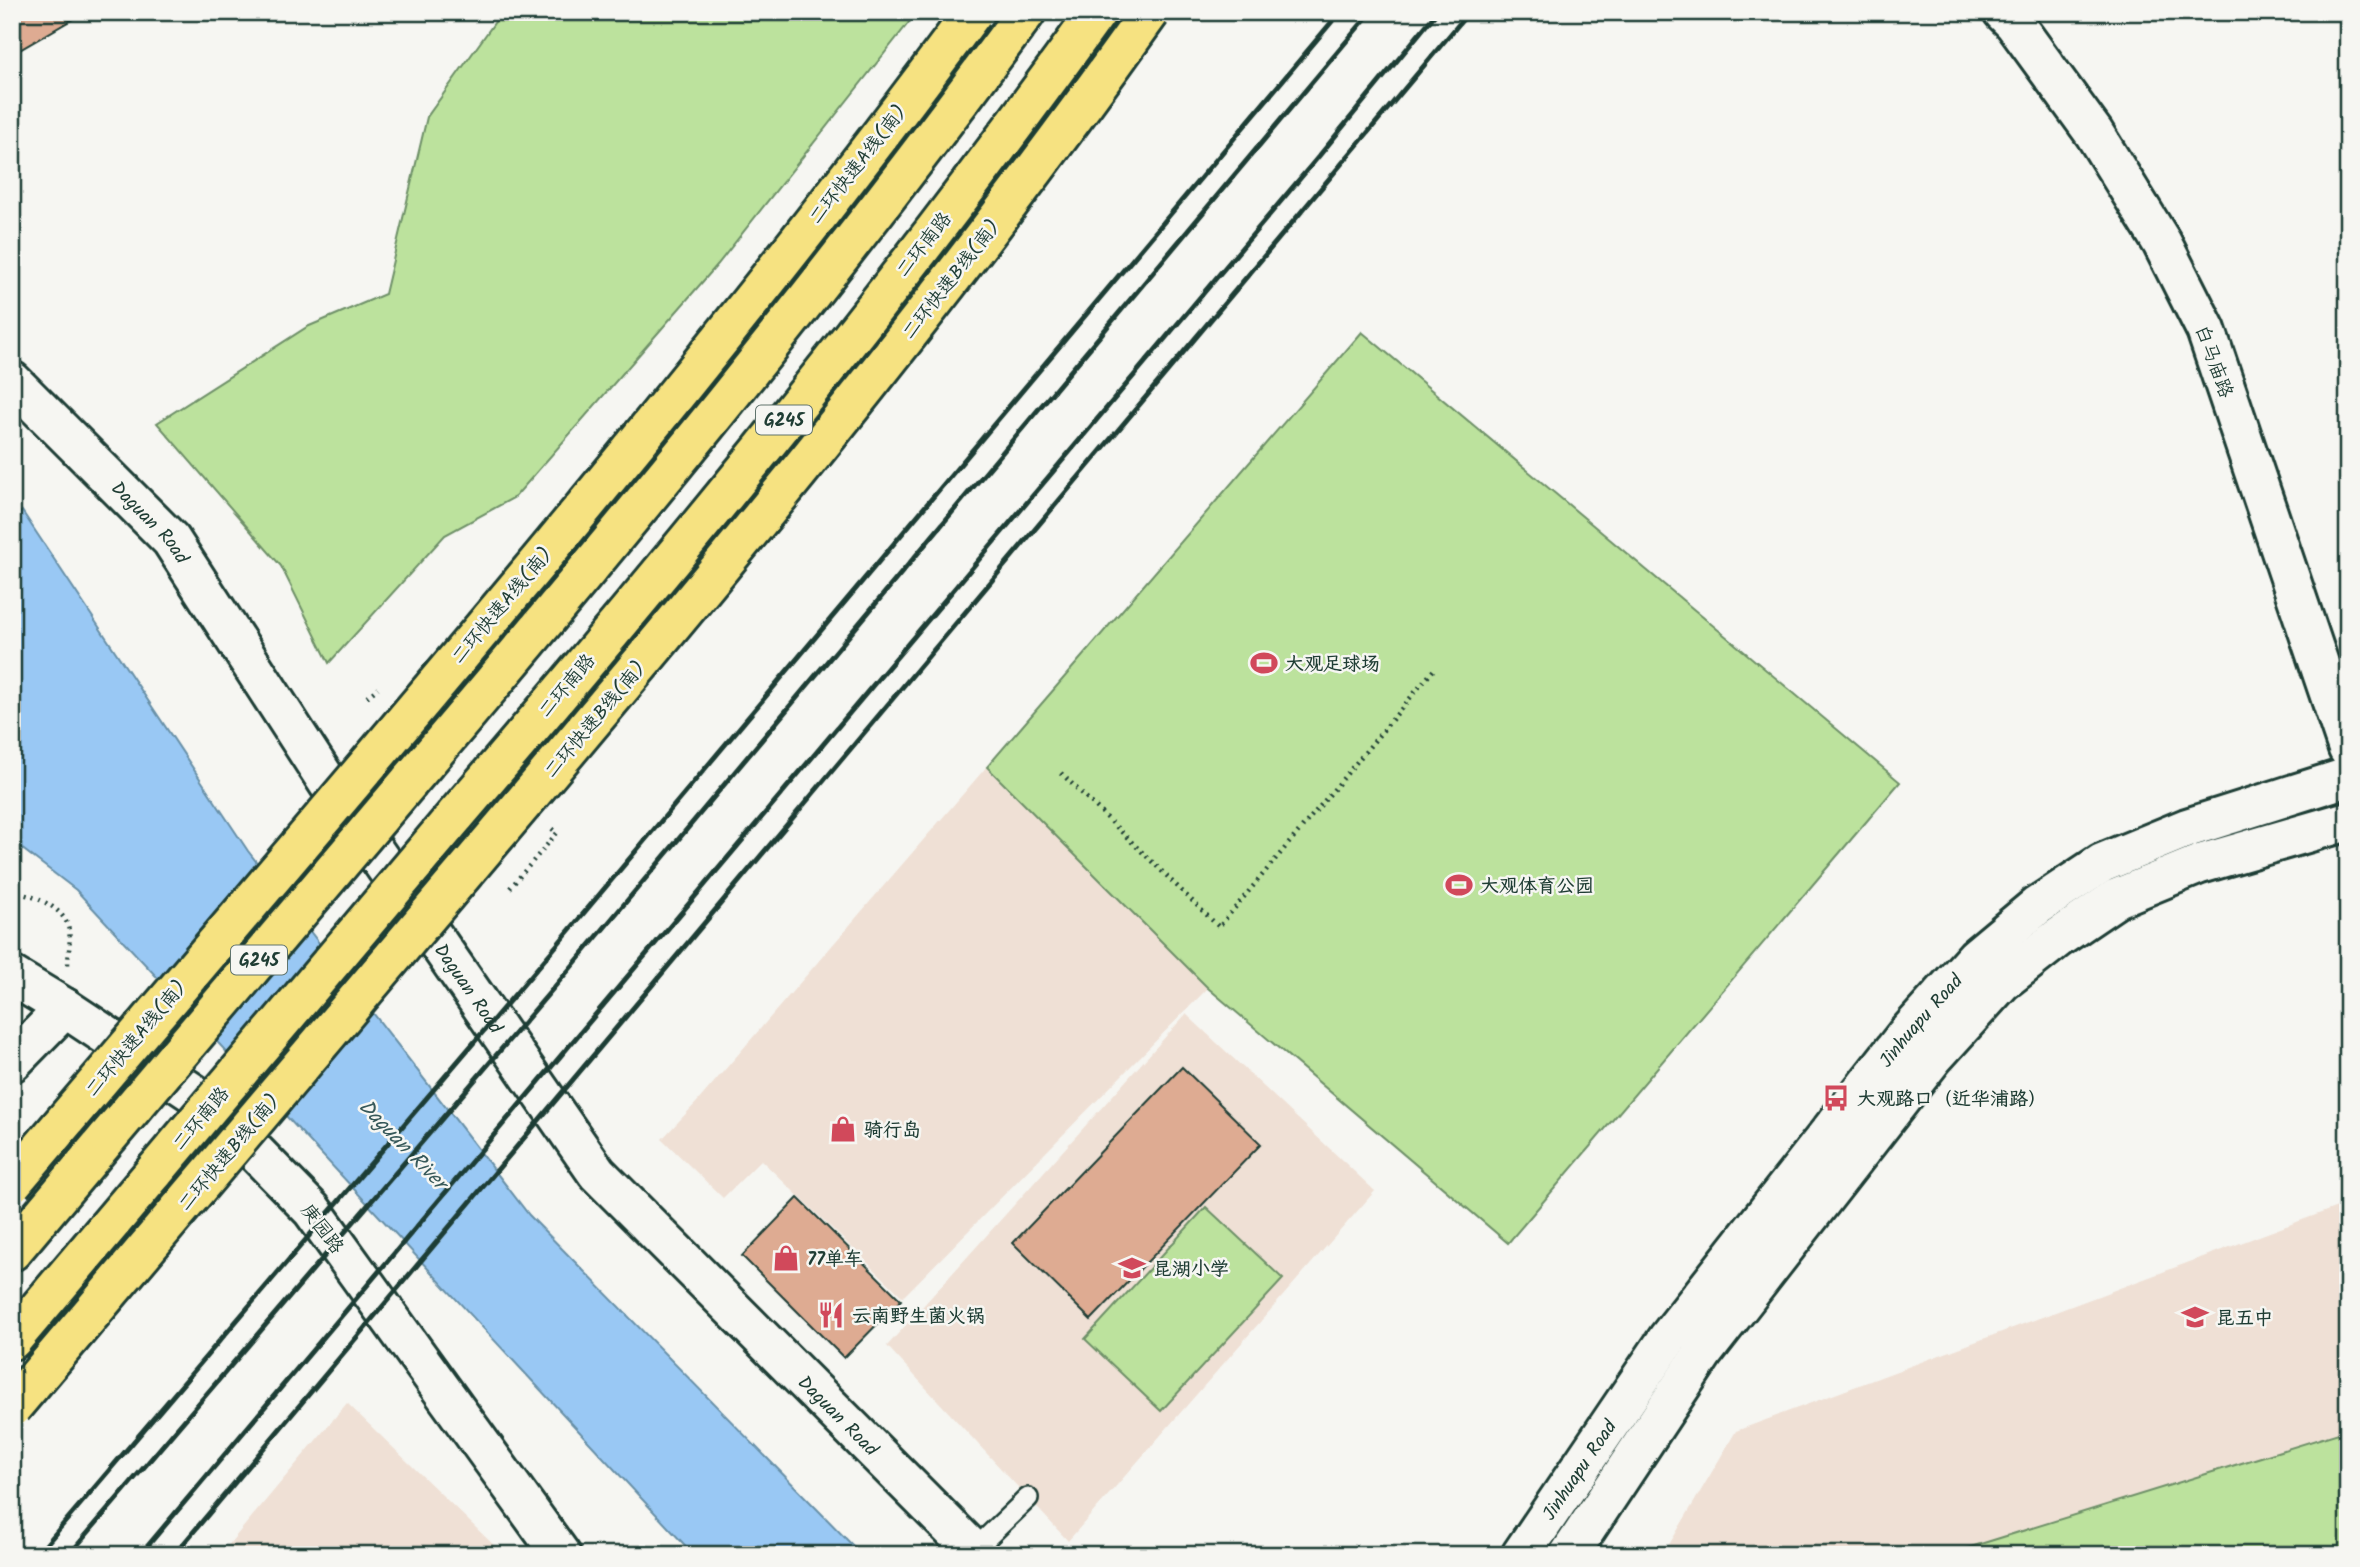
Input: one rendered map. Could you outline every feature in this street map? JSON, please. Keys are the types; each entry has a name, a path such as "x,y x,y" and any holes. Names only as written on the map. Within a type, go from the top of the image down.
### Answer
{"main road":[{"name":"二环快速A线(南)","path":"12,1183 430,690 645,431 835,193 972,12"},
{"name":"G245","path":"12,1251 616,534 802,306 1026,12"},
{"name":"二环南路","path":"12,1340 670,560 815,381 979,171 1097,12"},
{"name":"二环快速B线(南)","path":"12,1407 694,598 956,272 1150,12"}],"street":[{"name":"白马庙路","path":"2003,12 2014,23 2094,133 2162,243 2206,330 2348,749"},
{"name":"Daguan Road","path":"12,382 171,540 338,800 597,1172 976,1553"},
{"name":"Jinhuapu Road","path":"1521,1555 1668,1338 1905,1036 1976,957 2037,906 2102,863 2187,828 2348,777"},
{"name":"Jinhuapu Road","path":"1569,1555 1703,1353 1933,1058 2002,982 2058,938 2117,898 2200,864 2348,821"},
{"name":"庚园路","path":"12,976 205,1101 312,1210 561,1555"},
{"path":"12,1062 65,1008"}],"lane":[{"path":"976,1553 1028,1498"}],"path":[{"path":"1061,773 1219,927 1436,667"},
{"path":"510,888 557,833"},
{"path":"12,892 27,894 59,911 69,929 65,1008"}],"shaded area":[{"name":"大观体育公园","path":"1362,332 1900,782 1508,1243 1208,988 903,1297 761,1160 723,1198 662,1139 697,1102"},
{"name":"昆湖小学","path":"1186,1014 1375,1191 1068,1541 887,1346"},
{"name":"昆五中","path":"2348,1203 2348,1555 1663,1555 1736,1431"},
{"path":"347,1403 504,1555 220,1555"}],"green space":[{"path":"502,12 917,12 718,264 515,497 445,535 329,663 281,566 157,423 307,327 385,294 427,117"},
{"name":"大观体育公园","path":"1362,332 1900,782 1508,1243 1208,988 987,767"},
{"path":"1206,1207 1283,1279 1161,1411 1085,1339"},
{"path":"2348,1430 2348,1555 1945,1555"}],"water":[{"name":"Daguan River","path":"22,511 248,851 529,1215 862,1555 694,1555 76,890 12,841 12,520"}],"building":[{"path":"12,12 85,12 16,52 12,44"},
{"path":"1182,1067 1261,1144 1091,1320 1013,1243"},
{"path":"798,1198 901,1300 844,1358 742,1256"}],"railway":[{"path":"37,1555 557,945 1340,12"},
{"path":"69,1555 574,964 1371,12"},
{"path":"140,1555 1319,156 1437,12"},
{"path":"174,1555 1469,12"}],"place":[{"name":"大观足球场","path":"1264,663"},
{"name":"大观体育公园","path":"1459,885"},
{"name":"大观路口（近华浦路）","path":"1836,1098"},
{"name":"骑行岛","path":"843,1129"},
{"name":"77单车","path":"786,1258"},
{"name":"昆湖小学","path":"1132,1268"},
{"name":"云南野生菌火锅","path":"831,1315"},
{"name":"昆五中","path":"2195,1317"}]}
